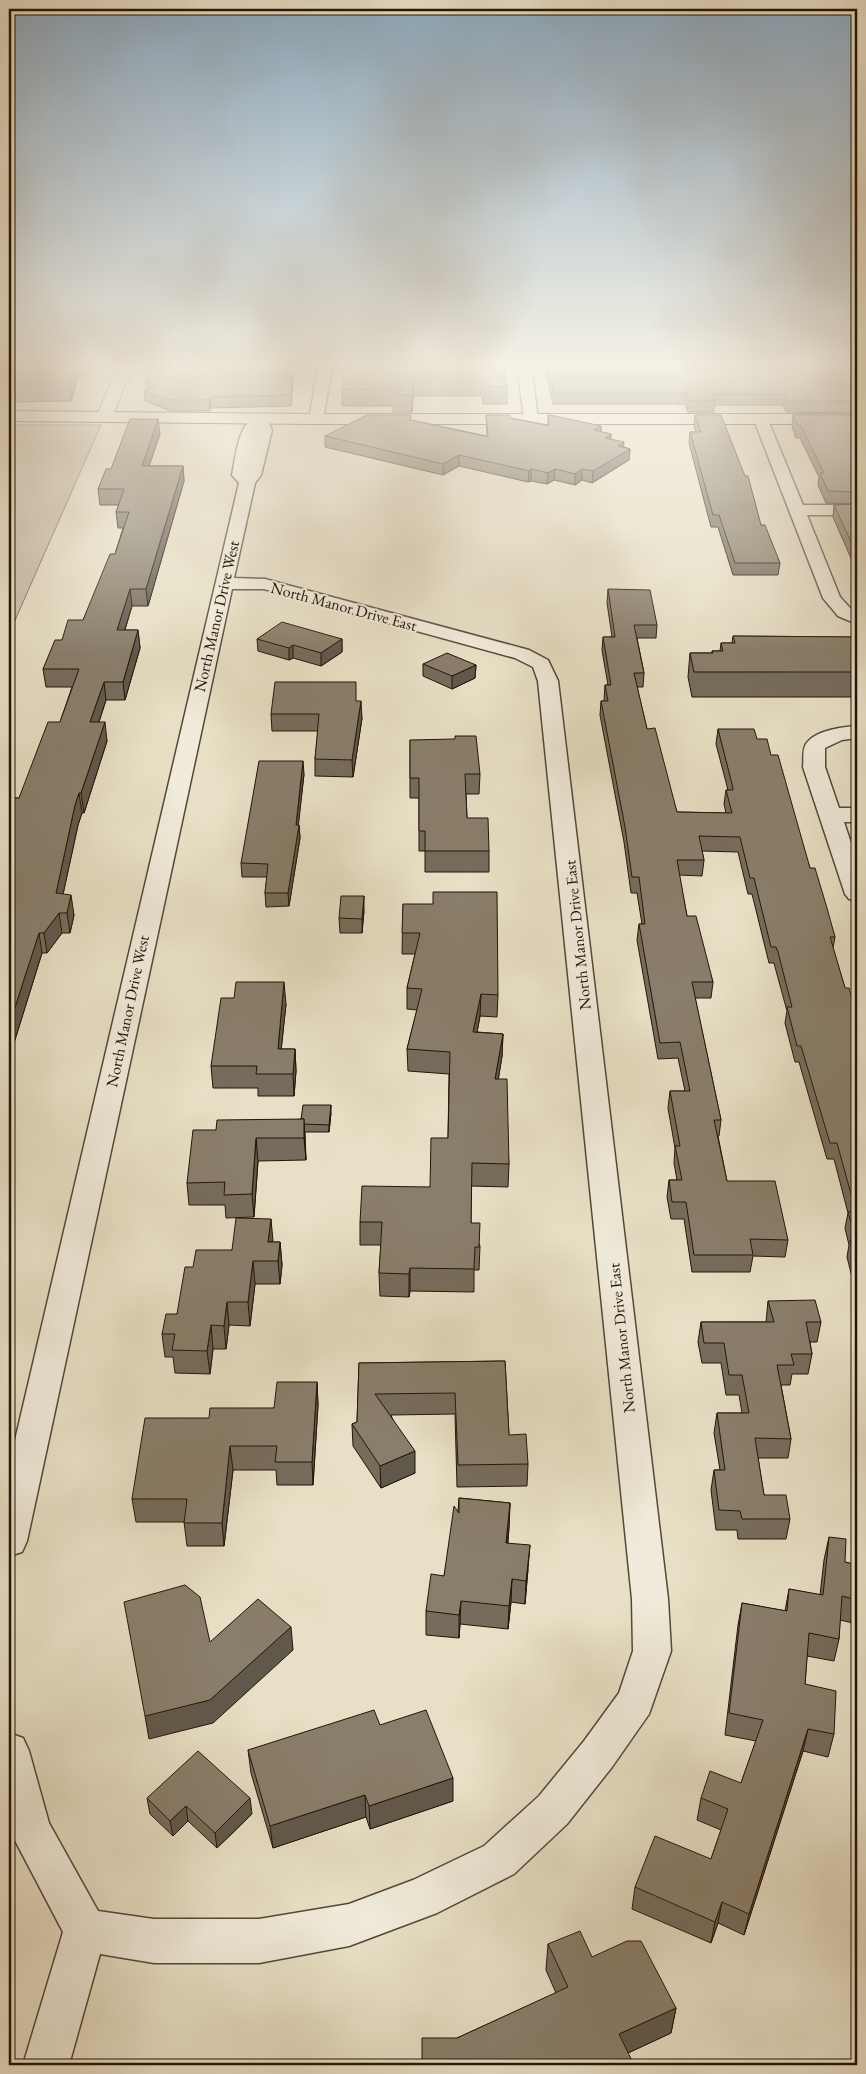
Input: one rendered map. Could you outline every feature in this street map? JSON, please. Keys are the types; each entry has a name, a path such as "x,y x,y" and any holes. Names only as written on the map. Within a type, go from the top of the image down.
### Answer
{"street":[{"name":"North Manor Drive West","path":"9,1540 246,482 253,475 253,460"},
{"path":"776,460 832,598 844,612 857,619"},
{"path":"796,510 857,510"},
{"name":"North Manor Drive East","path":"85,1930 154,1941 259,1941 348,1926 422,1898 499,1860 553,1810 598,1754 635,1702 652,1651 650,1599 548,681 541,664 522,654 265,584 224,583"},
{"path":"857,732 824,740 815,746 814,767 857,894"},
{"path":"831,815 857,815"},
{"path":"9,1751 30,1829 85,1930 46,2065"}],"shaded area":[{"path":"9,460 86,460 9,634"}],"building":[{"path":"115,460 144,460 142,466 183,466 146,589 130,589 117,630 138,630 123,682 104,682 90,722 105,722 81,793 79,793 75,805 56,893 71,895 67,913 59,913 44,933 39,933 9,1026 9,798 19,798 48,722 60,722 79,669 43,669 55,640 62,640 68,620 83,620 110,554 115,554 129,512 116,512 124,489 98,489 106,469 111,469"},
{"path":"425,460 450,460 443,464"},
{"path":"480,460 612,460 593,471 582,469 575,474 555,469 548,473 531,469 529,471"},
{"path":"698,460 739,460 745,476 748,476 761,525 765,525 780,563 735,563 719,515 713,515"},
{"path":"818,460 857,460 857,492 828,491 820,473 824,473"},
{"path":"857,504 857,555 834,505"},
{"path":"608,589 650,590 657,625 634,625 644,673 634,673 647,729 655,728 677,812 732,813 726,790 733,790 733,788 718,729 754,729 757,739 767,739 771,755 778,755 810,868 815,868 827,908 835,937 830,937 845,988 849,988 857,1016 857,1267 850,1240 856,1240 848,1212 856,1212 837,1143 830,1143 801,1046 797,1046 787,1007 792,1007 778,952 776,947 771,947 754,878 750,878 740,837 699,836 704,860 677,860 687,916 696,916 713,982 692,982 721,1120 714,1120 727,1181 775,1181 788,1240 750,1239 753,1255 694,1255 686,1202 672,1202 669,1180 682,1180 675,1146 680,1146 670,1091 690,1091 680,1042 660,1043 639,924 645,924 639,877 632,877 625,827 601,701 608,701 605,685 611,685 603,637 615,637"},
{"path":"282,622 342,639 321,653 293,645 289,648 257,639"},
{"path":"733,636 857,637 857,672 694,672 690,653 723,651 721,643 735,643"},
{"path":"447,653 476,665 452,676 423,664"},
{"path":"275,682 356,682 356,701 361,701 352,760 315,759 319,714 271,714"},
{"path":"455,736 476,736 480,774 465,774 467,818 488,818 489,851 425,851 425,831 419,831 419,778 410,778 410,740 455,739"},
{"path":"259,761 303,761 296,825 299,825 288,893 265,893 268,864 241,863"},
{"path":"433,892 497,892 498,995 481,994 473,1032 503,1034 495,1079 507,1079 509,1164 472,1163 471,1223 480,1223 479,1247 475,1247 474,1269 410,1268 409,1274 379,1273 382,1222 360,1222 362,1186 430,1187 431,1138 448,1138 450,1052 407,1049 422,989 407,988 420,933 402,933 403,904 433,904"},
{"path":"341,896 364,896 362,919 339,918"},
{"path":"236,982 284,982 278,1049 295,1049 293,1074 256,1074 257,1066 211,1066 221,998 234,998"},
{"path":"303,1105 331,1105 329,1125 304,1124 304,1119 301,1119"},
{"path":"304,1119 304,1138 256,1138 252,1194 224,1195 225,1182 187,1183 193,1130 216,1130 217,1120"},
{"path":"236,1218 271,1219 268,1242 280,1242 278,1261 253,1261 248,1302 227,1302 224,1326 211,1325 207,1351 172,1350 175,1334 162,1334 166,1314 177,1314 185,1267 193,1267 196,1250 232,1250"},
{"path":"815,1300 821,1322 806,1322 812,1354 791,1354 794,1365 777,1365 791,1439 755,1438 764,1495 786,1495 790,1519 742,1519 740,1511 719,1510 714,1470 725,1470 717,1413 749,1413 742,1375 729,1375 724,1343 704,1343 701,1322 774,1322 768,1301"},
{"path":"505,1361 509,1435 526,1434 528,1464 458,1465 455,1393 375,1394 415,1451 380,1466 352,1424 357,1422 359,1363"},
{"path":"277,1382 317,1382 312,1462 275,1462 277,1446 230,1446 222,1523 184,1523 187,1499 132,1499 145,1418 209,1418 210,1408 274,1408"},
{"path":"459,1498 510,1503 506,1543 530,1545 526,1581 512,1579 509,1606 461,1601 459,1615 426,1611 431,1574 444,1576 454,1506 459,1513"},
{"path":"829,1537 846,1539 845,1562 857,1565 857,1600 842,1596 839,1639 809,1633 805,1684 836,1691 834,1734 808,1729 749,1914 722,1902 715,1922 635,1887 655,1836 711,1859 728,1809 701,1798 710,1771 741,1783 763,1720 729,1713 742,1603 787,1611 789,1589 823,1595"},
{"path":"185,1585 200,1597 210,1642 258,1599 291,1627 210,1700 145,1716 124,1602"},
{"path":"374,1710 380,1725 426,1710 453,1778 369,1806 365,1795 270,1826 248,1750"},
{"path":"198,1751 250,1798 215,1833 186,1806 170,1821 147,1798"},
{"path":"580,1931 592,1957 627,1941 641,1941 676,2008 619,2034 634,2065 422,2065 422,2038 457,2038 568,1987 548,1944"}]}
